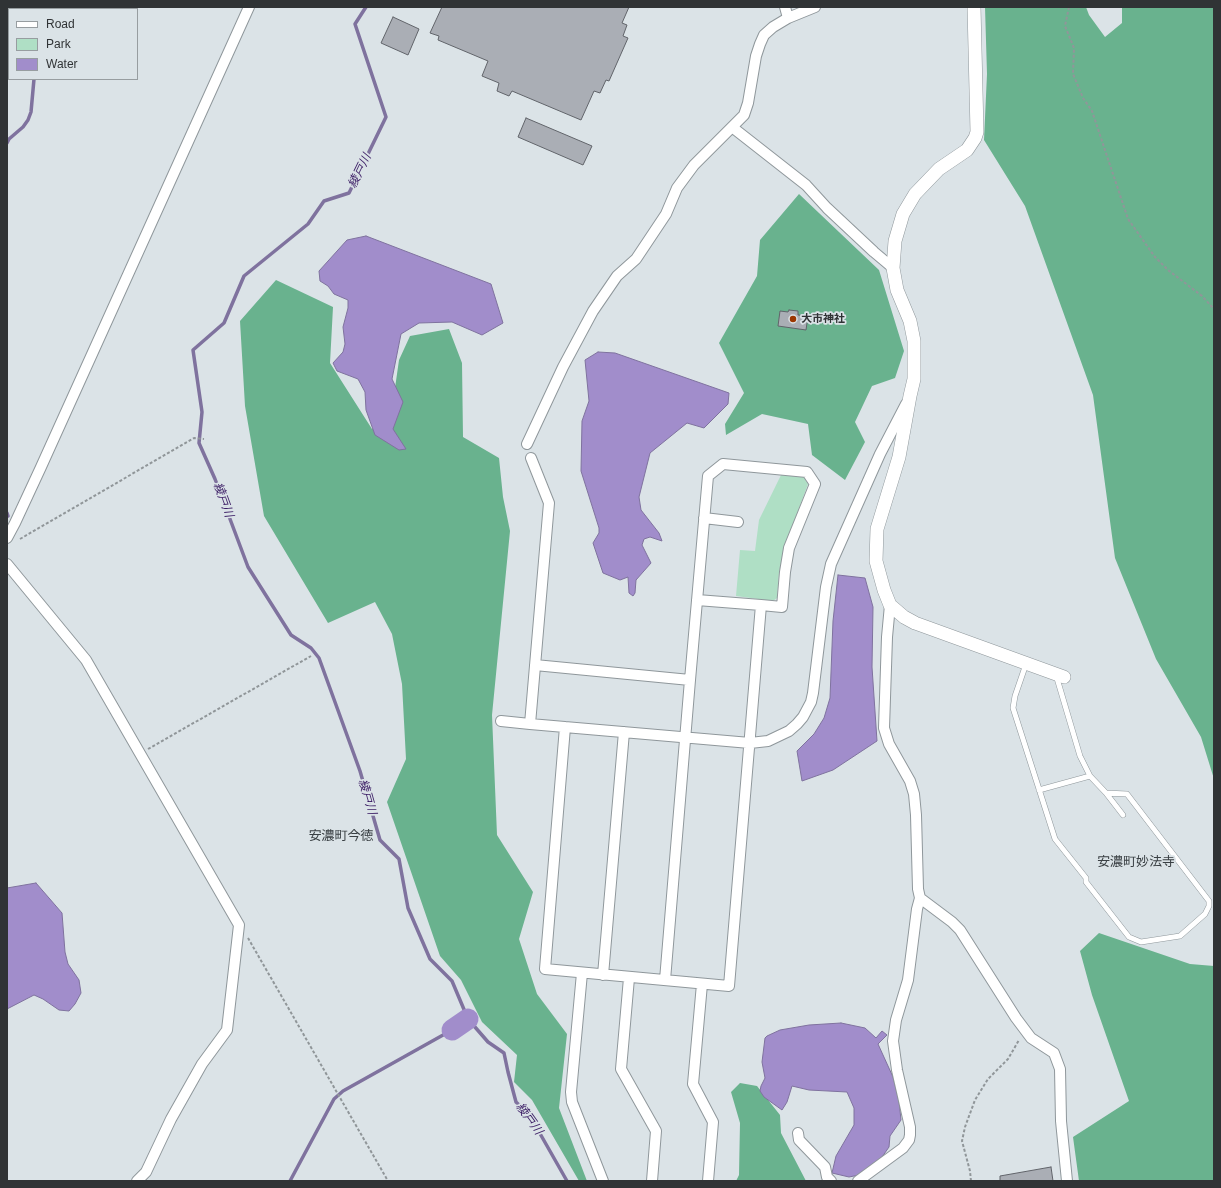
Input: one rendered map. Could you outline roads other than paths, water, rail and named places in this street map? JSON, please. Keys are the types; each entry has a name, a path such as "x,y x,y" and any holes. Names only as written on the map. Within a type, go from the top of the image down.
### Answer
{"street":[{"path":"12,539 22,509 249,7"},
{"path":"785,7 788,18"},
{"path":"528,444 563,367 593,311 617,276 636,259 666,214 677,188 694,165 744,115 748,103 756,56 764,35 788,18 815,7"},
{"path":"858,1181 903,1148 909,1140 910,1127 897,1070 893,1041 896,1020 908,980 917,909 920,898 918,889 916,809 914,794 910,781 889,744 884,728 887,637 890,605 876,561 877,529 899,457 914,379 914,341 910,321 897,290 893,268 893,255 897,232 903,214 915,194 939,169 967,150 977,132 974,7"},
{"path":"732,127 806,185 827,208 893,268"},
{"path":"501,721 750,743 768,742 789,731 803,717 811,702 830,564 880,454 910,396"},
{"path":"530,724 549,503 531,458"},
{"path":"665,980 690,680 704,518 708,476 723,464 807,472 814,484 790,548 785,572 782,607 697,600"},
{"path":"704,518 738,522"},
{"path":"7,564 86,660 239,925 227,1030 202,1064 171,1119 146,1172 137,1181"},
{"path":"565,727 545,969 629,978 729,986 761,605"},
{"path":"890,605 904,617 915,623 1060,676"},
{"path":"535,665 690,680"},
{"path":"603,975 624,732"},
{"path":"920,898 952,922 960,930 1016,1018 1031,1038 1054,1054 1060,1069 1061,1120 1067,1181"},
{"path":"582,973 571,1092 572,1102 603,1181"},
{"path":"629,978 621,1069 656,1130 652,1181"},
{"path":"702,984 694,1084 713,1122 708,1181"},
{"path":"798,1133 799,1140 825,1167 827,1177 831,1181"}],"lane":[{"path":"1026,664 1015,696 1013,708 1055,840 1086,878 1086,882 1130,937 1141,942 1180,936 1204,914 1209,906 1209,901 1127,794 1106,793"},
{"path":"1060,676 1080,756 1090,776 1106,793 1123,815"},
{"path":"1039,790 1090,776"}],"water":[{"path":"366,236 491,284 503,323 482,335 452,322 419,323 401,334 392,379 403,402 393,429 406,449 399,450 375,435 366,410 365,392 358,379 337,371 333,363 343,352 345,344 343,327 348,308 348,300 334,294 328,286 320,281 319,271 347,240"},
{"path":"598,352 615,353 729,393 728,404 704,428 687,423 650,453 639,497 641,510 659,533 662,541 650,537 644,539 642,545 651,563 636,580 635,593 633,596 629,593 628,577 620,580 603,573 593,543 599,533 599,528 581,471 582,421 589,401 585,360"},
{"path":"838,575 865,578 873,607 872,667 877,741 833,770 802,781 797,751 814,734 824,718 830,698 833,621"},
{"path":"36,883 62,913 65,952 68,964 79,980 81,993 69,1011 59,1010 43,999 34,995 7,1009 7,888"},
{"path":"841,1023 865,1028 876,1038 882,1031 887,1035 878,1044 893,1077 899,1101 901,1120 890,1136 889,1147 882,1157 859,1175 849,1177 832,1173 836,1156 854,1125 854,1108 847,1092 809,1090 792,1086 787,1102 782,1110 764,1097 760,1091 765,1078 762,1062 765,1038 767,1036 780,1030 809,1025"}],"waterway":[{"name":"綾戸川","path":"366,7 355,24 386,117 349,193 324,201 308,224 244,276 224,323 193,350 202,412 199,443 215,479 248,567 291,635 311,648 319,658 360,771 380,840 399,859 408,908 430,959 452,981 468,1019 488,1042 504,1053 516,1102 530,1116 567,1181"},
{"path":"7,143 9,139 23,127 28,120 31,112 34,80"},
{"name":"綾戸川","path":"452,1030 468,1019"},
{"path":"290,1181 334,1099 343,1091 452,1030"}],"place":[{"name":"大市神社","path":"793,319"}],"district":[{"name":"安濃町今徳","path":"341,836"},
{"name":"安濃町妙法寺","path":"1136,862"}]}
